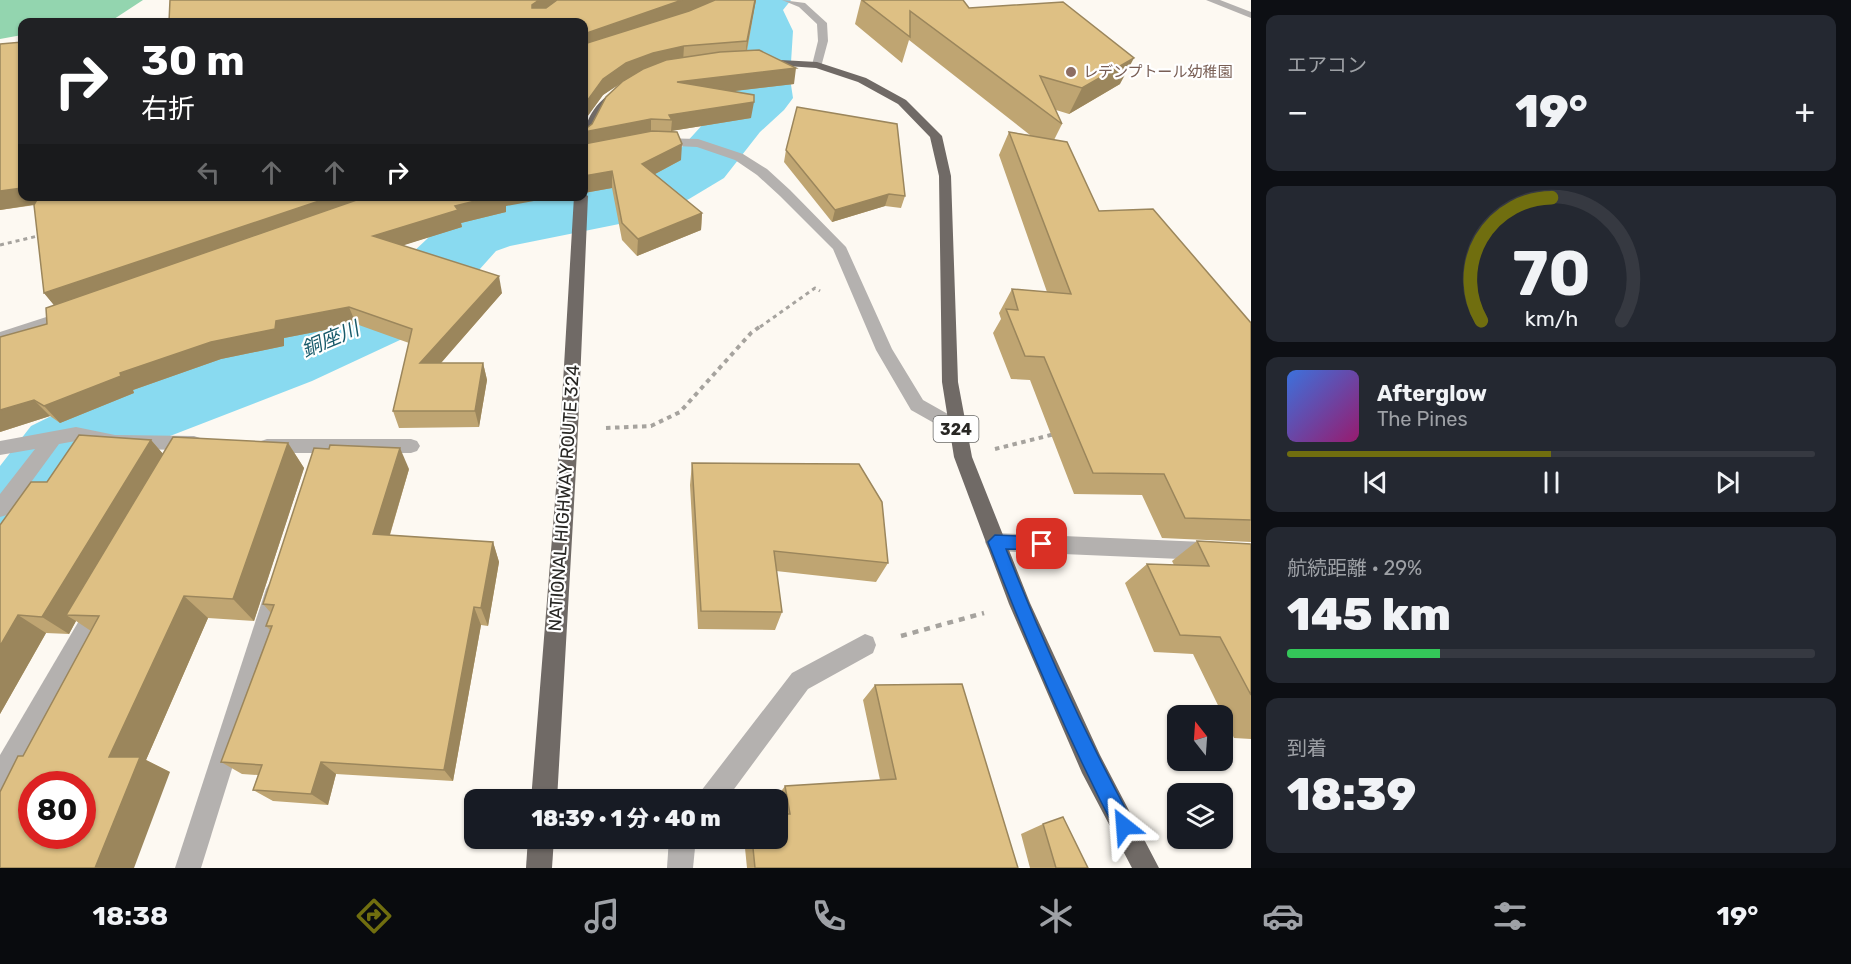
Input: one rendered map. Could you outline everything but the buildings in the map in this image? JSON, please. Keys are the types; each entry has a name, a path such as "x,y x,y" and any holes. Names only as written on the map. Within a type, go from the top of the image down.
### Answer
{"highway":[{"name":"324","path":"754,62 817,65 843,72 884,91 919,117 936,136 945,176 950,381 956,427 963,457 1020,604 1091,764 1146,868"},
{"path":"588,128 598,110 629,84"},
{"name":"NATIONAL HIGHWAY ROUTE 324","path":"545,789 569,430 580,201"},
{"path":"539,868 540,849"}],"street":[{"path":"787,0 802,5 822,23 823,41 817,65"},
{"path":"1211,0 1251,15"},
{"path":"642,143 671,141 698,143 739,157 762,171 840,247 884,350 917,405 956,427"},
{"path":"0,338 85,309"},
{"path":"0,448 76,434 115,442 216,444"},
{"path":"0,509 54,437"},
{"path":"181,464 193,443"},
{"path":"252,445 411,446"},
{"path":"315,470 322,447"},
{"path":"995,542 1251,553"},
{"path":"188,868 282,572"},
{"path":"0,779 105,596"},
{"path":"718,789 800,681 865,645"},
{"path":"680,868 681,849"}],"path":[{"path":"0,245 45,234"},
{"path":"569,430 651,426 680,412 751,333 815,288 870,320"},
{"path":"963,457 1061,433"},
{"path":"865,645 1020,604"}],"green space":[{"path":"0,0 143,0 116,18 18,18 18,36 0,39"}],"waterway":[{"name":"銅座川","path":"0,545 63,452 139,412 283,360 387,314 436,272 471,236 493,228 625,204 666,185 701,164 739,119 764,98 762,78 768,31 757,6 767,0"}],"place":[{"name":"レデンプトール幼稚園","path":"1071,72"}],"route":[{"path":"1042,544 995,542 1091,764 1124,826"}]}
